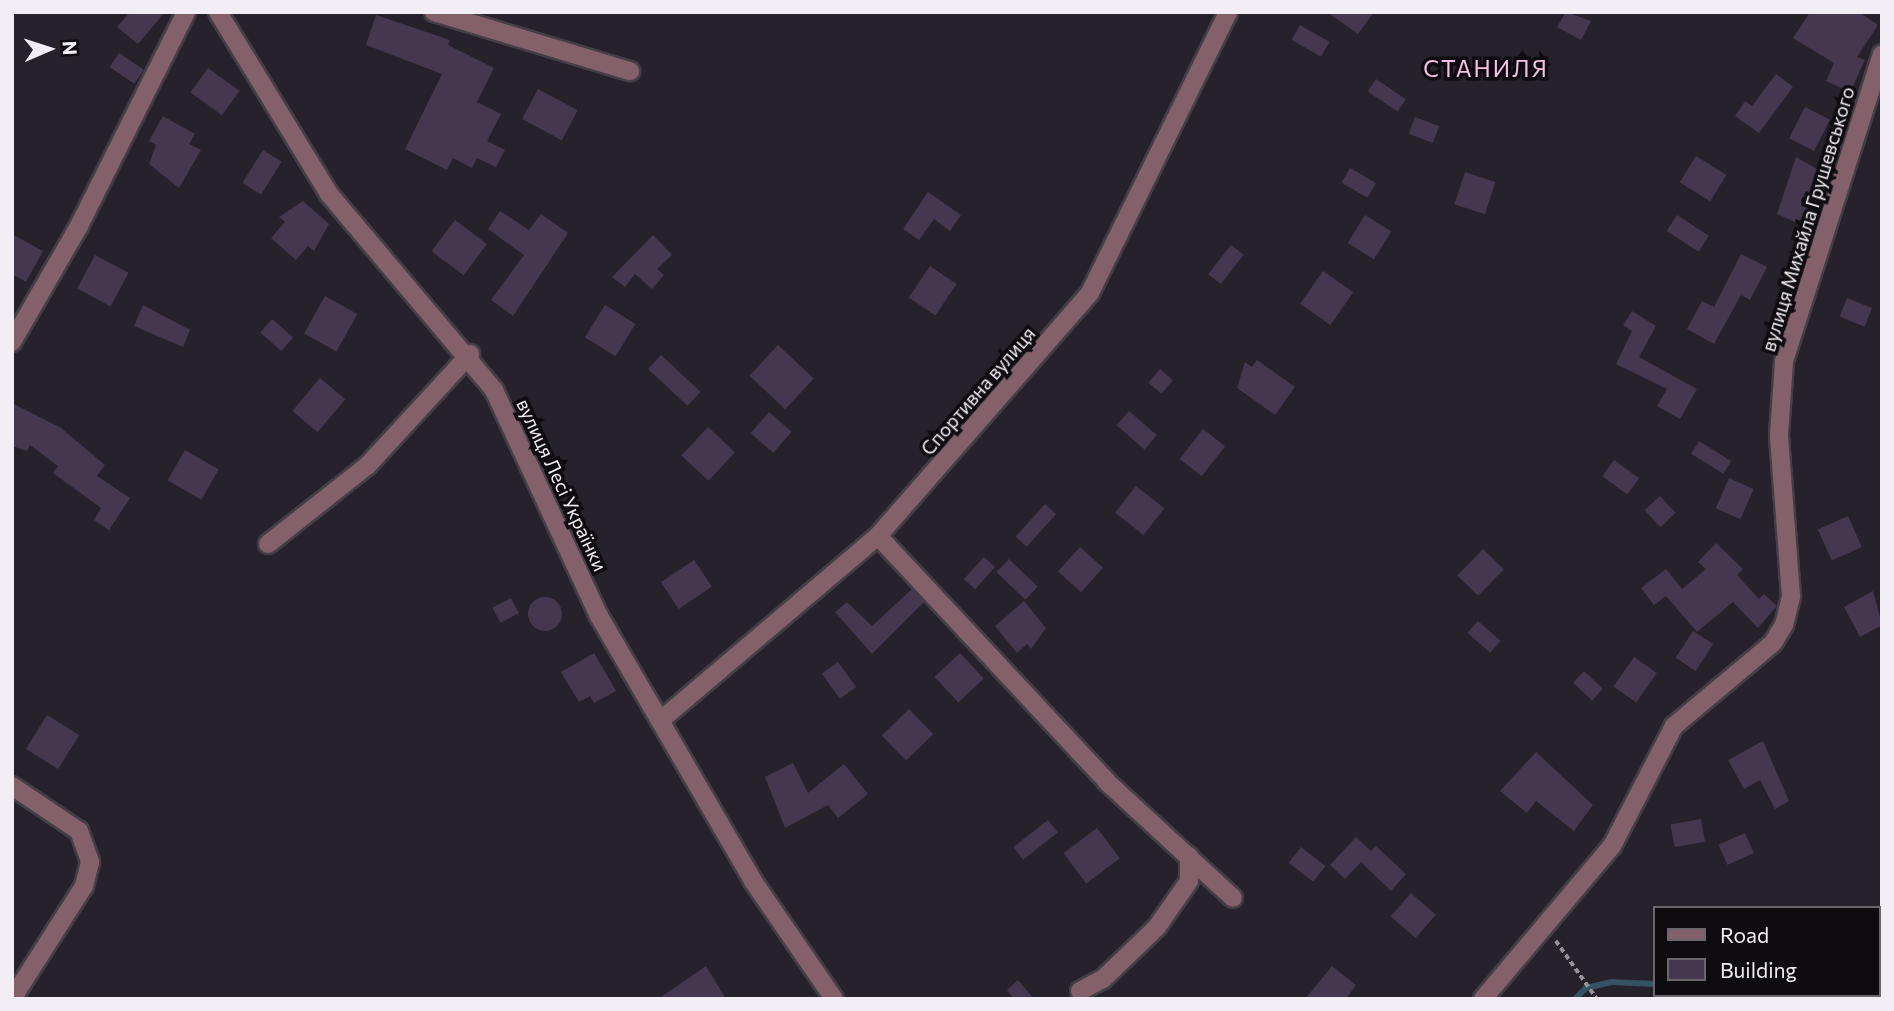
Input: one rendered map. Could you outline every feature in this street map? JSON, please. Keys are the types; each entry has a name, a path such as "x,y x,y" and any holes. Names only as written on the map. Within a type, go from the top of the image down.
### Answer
{"street":[{"path":"12,342 79,226 186,12"},
{"name":"вулиця Лесі Українки","path":"218,12 329,194 470,354 512,420 599,616 753,881 834,999"},
{"path":"434,12 630,71"},
{"name":"Спортивна вулиця","path":"661,720 878,536 1090,293 1228,12"},
{"name":"вулиця Михайла Грушевського","path":"1483,999 1612,846 1674,726 1773,643 1784,625 1791,596 1779,435 1784,360 1882,54"},
{"path":"268,544 368,465 470,354"},
{"path":"878,536 1107,782 1233,898"},
{"path":"12,786 79,831 90,862 84,886 12,999"},
{"path":"1080,991 1103,979 1157,926 1189,881 1189,856"}],"path":[{"path":"1564,951 1597,999"}],"building":[{"path":"130,12 165,12 138,44 117,27"},
{"path":"1327,12 1374,12 1358,34"},
{"path":"1566,12 1591,21 1581,40 1557,27"},
{"path":"1810,12 1859,12 1878,25 1857,57 1865,60 1850,92 1826,81 1834,63 1793,38"},
{"path":"376,15 450,40 448,45 494,68 477,102 501,114 487,141 505,150 496,167 477,158 472,168 453,158 447,170 405,149 442,74 366,45"},
{"path":"1300,25 1329,42 1321,57 1292,40"},
{"path":"119,53 144,70 134,84 109,67"},
{"path":"208,68 240,91 222,115 190,92"},
{"path":"1776,74 1793,87 1759,133 1735,116 1745,101 1752,106"},
{"path":"1376,79 1406,99 1397,112 1368,91"},
{"path":"538,89 578,110 562,140 522,119"},
{"path":"1805,107 1830,120 1814,151 1789,138"},
{"path":"163,116 195,134 189,144 201,150 179,188 149,164 156,145 149,141"},
{"path":"1415,117 1439,126 1433,143 1409,134"},
{"path":"263,150 282,162 261,195 242,183"},
{"path":"1696,156 1727,175 1710,201 1680,182"},
{"path":"1796,157 1831,177 1824,200 1800,224 1777,214"},
{"path":"1350,168 1376,183 1367,198 1342,183"},
{"path":"1465,172 1495,182 1485,214 1454,204"},
{"path":"928,192 961,215 950,231 934,219 919,240 903,229"},
{"path":"303,201 329,224 314,251 308,246 296,260 271,238 285,222 279,217"},
{"path":"500,211 529,230 541,214 568,233 513,316 491,300 524,255 488,229"},
{"path":"1365,215 1391,231 1374,259 1348,243"},
{"path":"1677,215 1709,236 1699,252 1667,231"},
{"path":"455,220 487,244 463,275 432,251"},
{"path":"12,234 43,251 26,282 12,274"},
{"path":"653,235 672,255 657,269 664,275 652,289 635,274 625,287 612,277"},
{"path":"1231,245 1244,255 1221,284 1208,274"},
{"path":"1741,254 1767,267 1750,300 1741,295 1714,344 1687,329 1702,301 1714,307"},
{"path":"95,255 129,273 111,306 77,289"},
{"path":"930,266 957,284 935,315 909,298"},
{"path":"1323,271 1353,292 1330,325 1300,304"},
{"path":"325,296 357,314 337,352 304,334"},
{"path":"1847,298 1872,308 1865,327 1840,317"},
{"path":"143,305 190,330 183,347 134,326"},
{"path":"605,305 636,324 615,356 585,337"},
{"path":"1632,311 1656,326 1639,357 1697,389 1680,419 1657,406 1667,389 1616,364 1632,331 1623,325"},
{"path":"272,319 293,337 281,351 260,333"},
{"path":"778,345 814,378 785,409 749,376"},
{"path":"661,355 700,392 688,406 648,369"},
{"path":"1257,360 1295,387 1275,415 1237,388 1245,362 1252,367"},
{"path":"1160,369 1173,380 1161,394 1148,383"},
{"path":"320,378 345,399 318,432 292,411"},
{"path":"12,403 61,428 105,465 97,476 130,498 109,530 94,520 101,508 53,473 58,466 30,445 27,451 12,446"},
{"path":"1129,411 1157,435 1144,450 1117,425"},
{"path":"769,412 792,432 773,453 751,433"},
{"path":"708,427 735,452 708,481 681,456"},
{"path":"1203,429 1225,446 1202,476 1180,459"},
{"path":"1699,441 1731,461 1723,474 1691,454"},
{"path":"185,450 219,470 201,500 168,480"},
{"path":"1614,460 1639,478 1627,494 1602,476"},
{"path":"1729,478 1754,489 1740,519 1716,508"},
{"path":"1136,486 1164,508 1143,535 1115,513"},
{"path":"1660,496 1676,513 1660,527 1645,510"},
{"path":"1045,504 1056,514 1027,547 1016,537"},
{"path":"1848,516 1862,547 1832,560 1818,529"},
{"path":"1716,543 1743,569 1737,575 1759,599 1764,594 1777,606 1758,628 1733,602 1697,632 1666,596 1654,605 1641,588 1666,569 1682,589 1706,569 1698,562"},
{"path":"1080,547 1103,568 1081,592 1058,572"},
{"path":"1483,549 1504,569 1478,596 1457,576"},
{"path":"984,557 995,567 975,589 964,579"},
{"path":"1009,559 1038,587 1025,600 996,572"},
{"path":"694,560 712,587 679,609 661,582"},
{"path":"912,589 924,602 872,654 835,612 847,602 872,626"},
{"path":"1873,591 1882,625 1860,637 1844,607"},
{"path":"545,597 557,602 562,614 557,626 545,631 533,626 528,614 533,602"},
{"path":"511,598 519,613 500,623 492,608"},
{"path":"1024,601 1046,628 1031,649 1027,644 1017,653 995,626"},
{"path":"1478,621 1501,641 1490,653 1468,633"},
{"path":"1693,631 1713,644 1696,671 1676,658"},
{"path":"594,653 616,691 594,703 590,696 579,702 561,672"},
{"path":"960,653 984,679 958,702 934,677"},
{"path":"1634,657 1657,673 1636,703 1613,686"},
{"path":"838,662 856,687 840,699 822,674"},
{"path":"1584,671 1603,689 1592,700 1573,683"},
{"path":"909,709 933,734 906,761 882,735"},
{"path":"47,715 79,735 58,769 26,749"},
{"path":"1763,741 1789,801 1775,809 1760,780 1744,789 1728,760"},
{"path":"1536,752 1593,805 1574,831 1536,801 1527,813 1500,791"},
{"path":"793,763 808,793 844,764 868,794 838,818 828,805 785,828 765,777"},
{"path":"1701,819 1705,842 1674,847 1670,824"},
{"path":"1048,820 1058,833 1023,860 1013,847"},
{"path":"1097,828 1120,858 1086,884 1063,853"},
{"path":"1745,833 1754,853 1727,865 1719,845"},
{"path":"1356,837 1371,851 1376,846 1406,874 1391,891 1361,862 1345,879 1330,865"},
{"path":"1301,847 1325,866 1313,882 1289,863"},
{"path":"1411,893 1436,915 1416,938 1391,916"},
{"path":"706,966 726,999 658,999"},
{"path":"1332,966 1356,985 1346,999 1305,999"},
{"path":"1018,980 1034,999 1014,999 1007,990"}],"waterway":[{"path":"1575,999 1586,988 1611,982 1652,984"}],"district":[{"name":"СТАНИЛЯ","path":"1486,68"}]}
